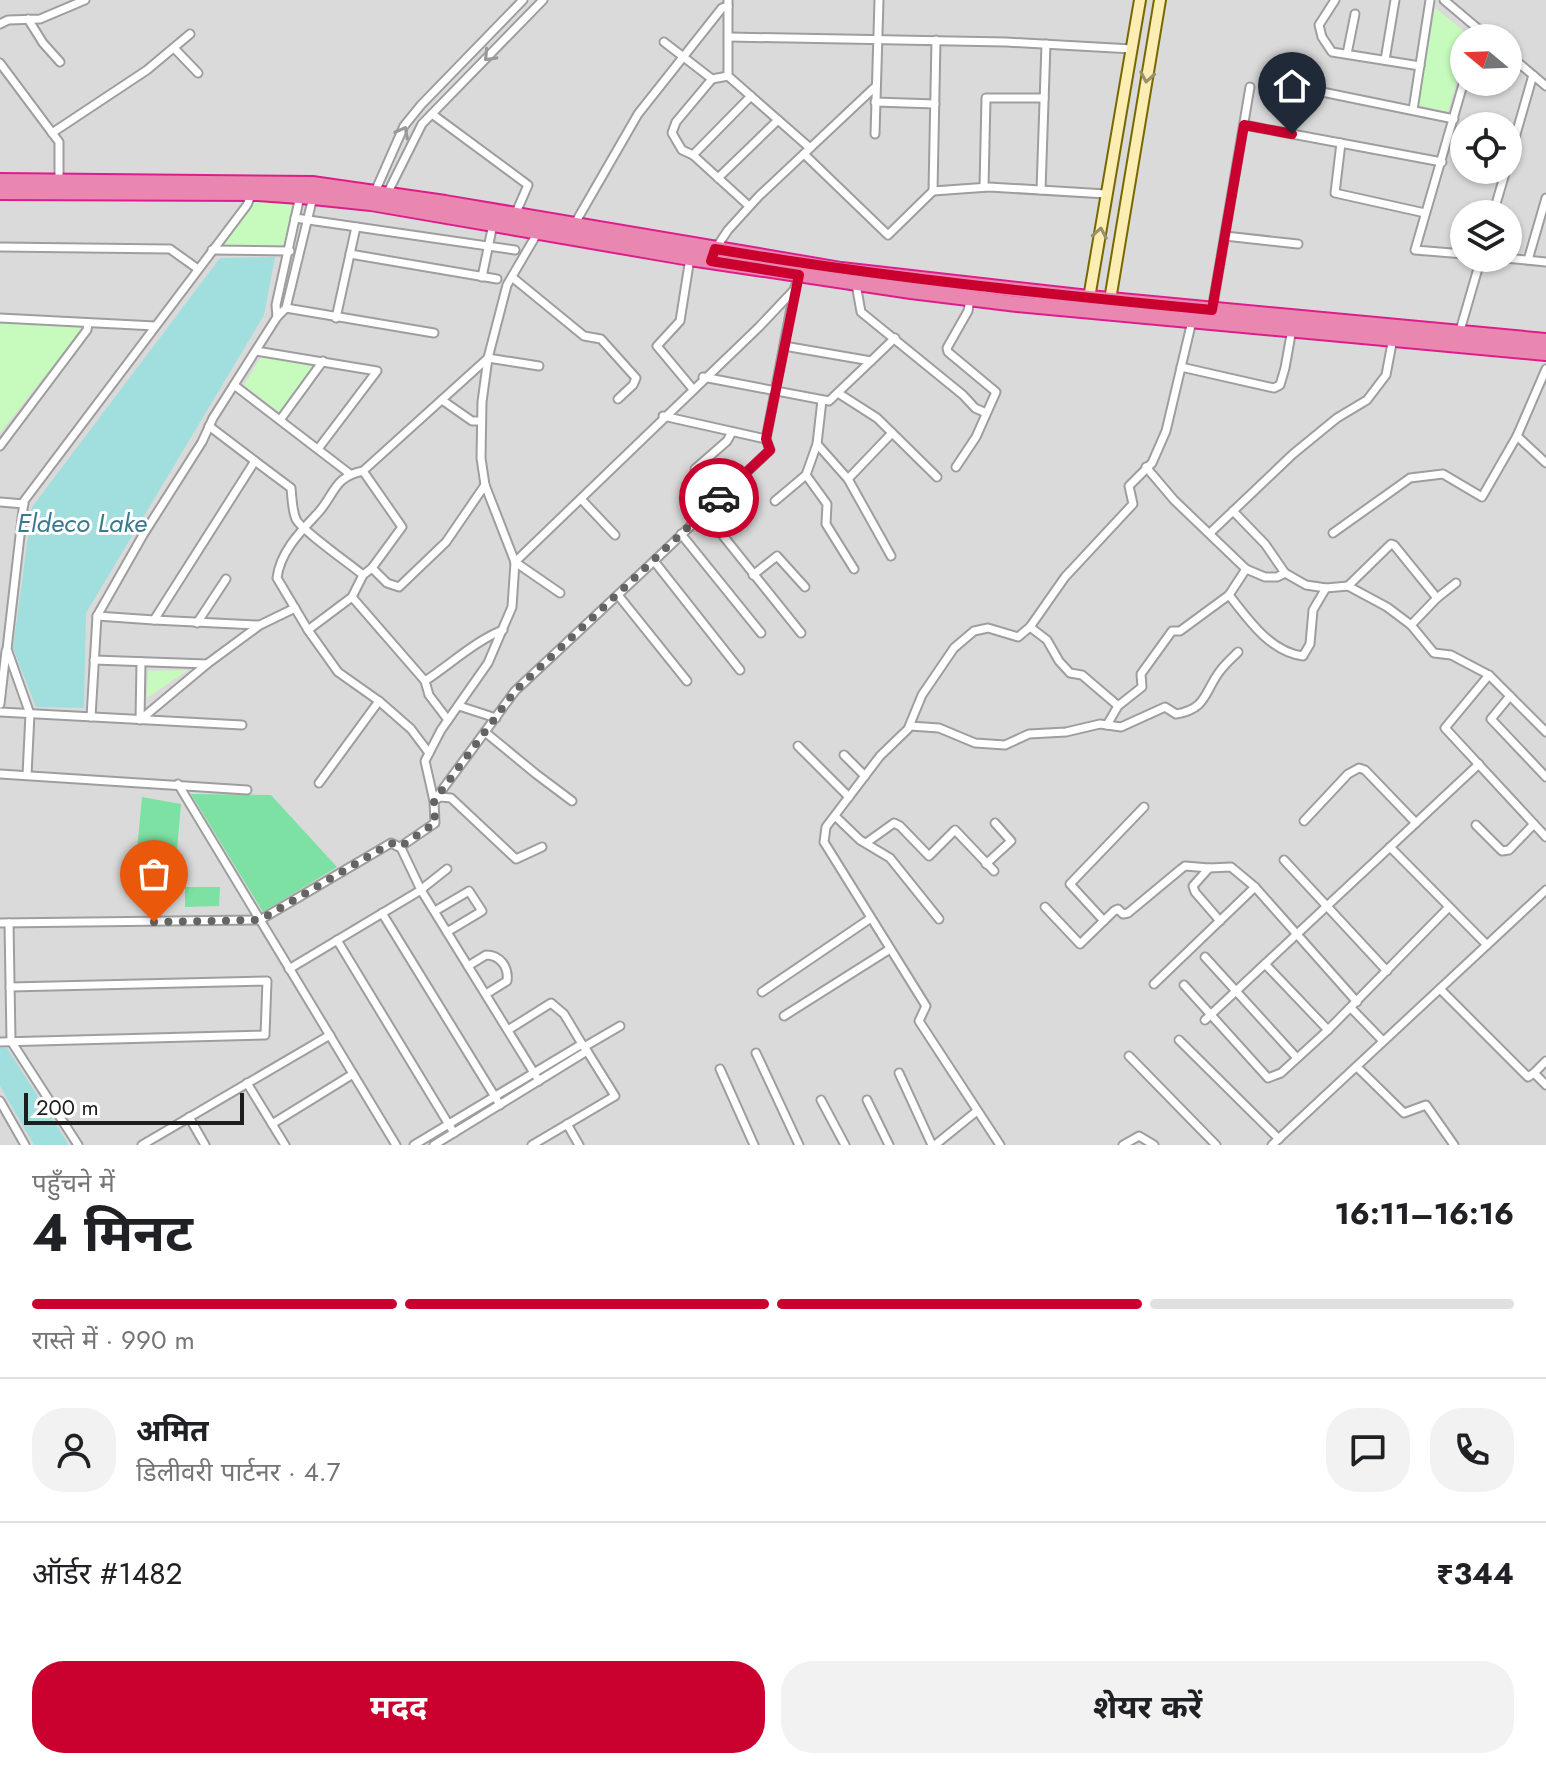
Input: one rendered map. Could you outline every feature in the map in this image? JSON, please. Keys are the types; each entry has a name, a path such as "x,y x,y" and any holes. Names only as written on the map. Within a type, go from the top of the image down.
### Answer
{"highway":[{"path":"0,181 312,184 493,224 690,258 713,255 1088,304 1212,310 1546,341"},
{"path":"0,192 252,193 379,198 574,225 799,275 856,284 970,298 1088,304"},
{"path":"1109,306 1192,320 1546,353"}],"street":[{"path":"0,24 8,20 40,19 85,0"},
{"path":"379,198 404,126 523,0"},
{"path":"379,198 422,124 543,0"},
{"path":"875,134 879,0"},
{"path":"1088,304 1140,0"},
{"path":"1109,306 1160,0"},
{"path":"1335,0 1322,18 1319,31 1332,52 1420,66"},
{"path":"1385,60 1395,0"},
{"path":"1413,110 1430,0"},
{"path":"1444,0 1472,24"},
{"path":"728,3 728,76"},
{"path":"574,225 638,114 728,3"},
{"path":"1347,54 1355,14"},
{"path":"28,19 60,62"},
{"path":"52,133 147,70 190,34"},
{"path":"729,37 936,40 1132,49"},
{"path":"933,191 936,40"},
{"path":"664,42 712,79"},
{"path":"1041,190 1046,44"},
{"path":"174,48 198,73"},
{"path":"0,63 59,142 59,182"},
{"path":"1522,66 1546,86"},
{"path":"1522,113 1533,75"},
{"path":"728,76 778,120 888,235 933,191 984,187 1106,194"},
{"path":"728,76 712,79 676,122 672,133 682,150 693,155 749,206"},
{"path":"1288,85 1450,118"},
{"path":"713,255 728,230 749,206 875,87"},
{"path":"1212,310 1250,87"},
{"path":"693,155 751,96"},
{"path":"984,187 986,98 1044,98"},
{"path":"875,102 935,104"},
{"path":"432,114 528,185 515,215"},
{"path":"718,178 778,120"},
{"path":"1244,125 1442,162"},
{"path":"1450,133 1415,250 1450,253"},
{"path":"1341,143 1335,193 1425,213"},
{"path":"0,704 24,504 247,205 252,193"},
{"path":"277,317 276,305 295,218 307,196"},
{"path":"91,717 97,616 234,385 277,317 286,308 307,220 307,196"},
{"path":"1528,260 1543,218 1546,198"},
{"path":"295,218 515,250"},
{"path":"482,277 493,224"},
{"path":"336,318 356,227"},
{"path":"400,847 435,823 434,801 425,761 448,720 488,663 512,607 515,562 485,485 481,421 488,358 507,285 538,232"},
{"path":"1225,236 1298,244"},
{"path":"0,247 170,249 198,269"},
{"path":"212,250 300,252"},
{"path":"350,254 497,279"},
{"path":"690,258 680,321 657,346 692,388"},
{"path":"1522,259 1546,262"},
{"path":"1459,334 1477,272"},
{"path":"434,801 515,691 770,450 766,439 799,275"},
{"path":"512,277 584,336 597,337 605,343 636,378 618,399"},
{"path":"856,284 861,312 975,408 986,413"},
{"path":"515,562 794,290"},
{"path":"956,467 976,437 996,392 948,352 947,348 968,311 970,298"},
{"path":"286,308 434,333"},
{"path":"0,318 155,326"},
{"path":"1000,1145 919,1021 926,1006 824,842 826,827 865,776 910,726 922,695 954,648 974,631 988,628 1018,637 1030,627 1065,577 1133,504 1129,486 1152,463 1166,431 1192,320"},
{"path":"0,446 87,330 88,323"},
{"path":"1181,367 1274,388 1280,385 1292,329"},
{"path":"703,377 829,401 895,338"},
{"path":"1210,533 1326,427 1367,400 1386,375 1393,338"},
{"path":"784,346 871,361"},
{"path":"256,351 377,371 318,449"},
{"path":"488,358 539,366"},
{"path":"429,753 411,729 338,672 277,578 278,568 301,528 322,507 335,486 350,474 363,471 488,358"},
{"path":"280,420 323,361"},
{"path":"1333,533 1410,478 1443,474 1482,497 1517,436 1546,369"},
{"path":"234,385 350,474"},
{"path":"838,393 877,418 937,477"},
{"path":"442,400 472,421 481,421"},
{"path":"775,501 806,475 817,444 822,400"},
{"path":"663,416 766,439"},
{"path":"209,426 291,488 295,518 301,528 363,575"},
{"path":"695,469 727,441 732,432"},
{"path":"848,479 892,433"},
{"path":"1517,436 1546,463"},
{"path":"817,444 848,479 891,556"},
{"path":"154,620 255,461"},
{"path":"1146,467 1174,500 1246,569 1265,577 1285,573"},
{"path":"308,630 352,597 363,575 372,568 402,527 363,471"},
{"path":"806,475 827,504 826,524 854,569"},
{"path":"372,568 387,583 399,587 446,542 485,485"},
{"path":"581,499 615,535"},
{"path":"0,502 24,504"},
{"path":"1233,511 1265,544 1285,573 1306,585 1326,588 1348,586 1387,607 1411,625 1434,653 1451,655 1489,675 1546,732"},
{"path":"704,512 801,633"},
{"path":"681,534 761,633"},
{"path":"1348,586 1391,544 1437,598"},
{"path":"753,575 777,556 805,587"},
{"path":"654,561 740,670"},
{"path":"515,562 560,593"},
{"path":"1107,725 1118,706 1142,687 1141,674 1172,631 1180,631 1229,595 1246,569"},
{"path":"197,623 226,579"},
{"path":"1411,625 1456,583"},
{"path":"1229,595 1257,630 1280,649 1303,656 1310,644 1313,610 1326,588"},
{"path":"618,595 687,681"},
{"path":"352,597 425,681 429,695 448,720"},
{"path":"140,720 260,625 295,608"},
{"path":"97,616 260,625"},
{"path":"1030,627 1047,640 1070,673 1082,675 1116,704"},
{"path":"425,681 488,636 503,630"},
{"path":"7,649 30,714 27,775"},
{"path":"910,726 939,728 975,743 1005,745 1029,734 1107,725 1121,727 1165,707 1176,714 1184,713 1205,700 1219,672 1238,652"},
{"path":"94,660 207,664"},
{"path":"140,720 141,662"},
{"path":"1489,675 1445,728 1546,837"},
{"path":"1510,696 1491,719 1546,777"},
{"path":"319,783 379,701"},
{"path":"459,706 496,718"},
{"path":"0,712 242,725"},
{"path":"485,732 572,801"},
{"path":"798,746 849,797"},
{"path":"844,755 865,776"},
{"path":"1208,1018 1479,764"},
{"path":"1304,821 1348,774 1359,768 1365,770 1416,823"},
{"path":"0,774 247,790"},
{"path":"178,784 396,1145"},
{"path":"434,801 440,797 451,798 516,859 542,847"},
{"path":"1104,921 1070,884 1144,807"},
{"path":"835,816 866,843 890,858 939,919"},
{"path":"866,843 894,823 929,856 955,830 994,871"},
{"path":"986,864 1011,841 995,823"},
{"path":"1476,825 1502,851 1509,850 1534,824"},
{"path":"78,1145 11,1041 4,923 260,920 391,843 400,847 447,932 537,1077"},
{"path":"1390,847 1487,945"},
{"path":"1284,860 1387,971"},
{"path":"1045,907 1080,944 1118,909 1123,914 1128,913 1185,866 1231,867 1255,887 1298,933 1383,1041"},
{"path":"1209,868 1193,886 1220,921"},
{"path":"289,969 422,889 447,869"},
{"path":"1154,984 1255,887"},
{"path":"435,911 469,891 482,911 447,932"},
{"path":"1272,1145 1544,895"},
{"path":"1184,985 1208,1018 1268,1078 1281,1073 1328,1030 1449,907"},
{"path":"382,913 500,1105"},
{"path":"762,992 871,918"},
{"path":"337,940 454,1133"},
{"path":"784,1016 890,949"},
{"path":"468,966 486,955 498,957 502,962 509,977 486,994"},
{"path":"1205,957 1297,1058"},
{"path":"1265,964 1328,1030"},
{"path":"0,1042 265,1035 267,981 10,987"},
{"path":"1440,989 1528,1077 1546,1061"},
{"path":"508,1030 551,1003 564,1014 615,1096 532,1145"},
{"path":"414,1145 537,1077 620,1026"},
{"path":"142,1145 330,1035"},
{"path":"1179,1040 1279,1139"},
{"path":"756,1053 799,1145"},
{"path":"1129,1056 1216,1145"},
{"path":"1357,1067 1404,1113 1426,1105 1454,1145"},
{"path":"720,1069 754,1145"},
{"path":"899,1073 933,1145 977,1111"},
{"path":"1534,1073 1546,1085"},
{"path":"272,1124 353,1074"},
{"path":"434,1145 500,1105 537,1077"},
{"path":"247,1083 283,1144"},
{"path":"821,1100 845,1145"},
{"path":"867,1100 889,1145"},
{"path":"0,1101 25,1145"},
{"path":"189,1117 205,1145"},
{"path":"567,1124 579,1145"},
{"path":"1123,1145 1139,1136 1154,1145"}],"shaded area":[{"path":"0,0 1546,0 1546,1145 0,1145"}],"green space":[{"path":"1435,8 1455,24 1450,24 1450,96 1452,96 1448,112 1418,105"},
{"path":"254,197 296,198 285,247 219,247"},
{"path":"0,322 84,326 0,433"},
{"path":"261,357 314,365 279,412 244,385"},
{"path":"188,670 147,698 148,671"},
{"path":"191,794 271,795 337,867 263,912"},
{"path":"142,797 181,804 175,872 135,871"},
{"path":"185,887 220,887 219,906 185,907"}],"water":[{"name":"Eldeco Lake","path":"275,257 264,315 86,613 84,708 36,707 13,648 32,507 220,258"},
{"path":"0,1048 7,1048 69,1145 34,1145 0,1086"}],"way so far":[{"path":"154,922 260,920 391,843 400,847 435,823 434,801 515,691 719,498"}],"route":[{"path":"719,498 770,450 766,439 799,275 711,261 715,249 952,284 1212,310 1244,125 1292,134"}]}
